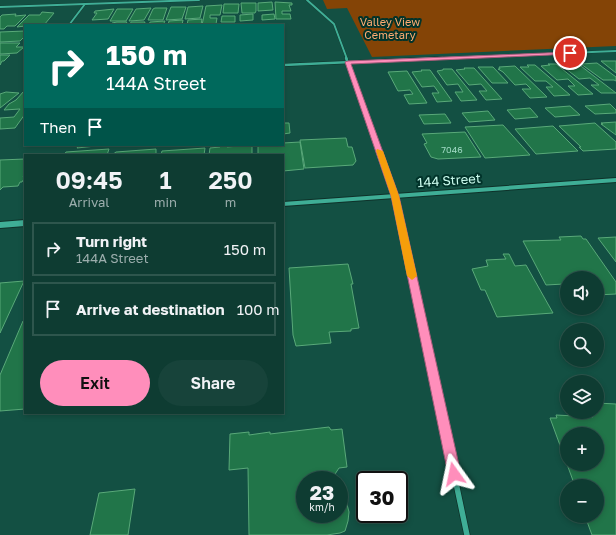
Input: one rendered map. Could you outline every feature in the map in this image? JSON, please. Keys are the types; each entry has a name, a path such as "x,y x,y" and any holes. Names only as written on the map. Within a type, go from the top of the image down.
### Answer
{"main road":[{"name":"144 Street","path":"284,204 616,180"},
{"path":"0,225 24,223"}],"street":[{"path":"0,7 199,0"},
{"path":"307,0 334,24 395,196 467,535"},
{"path":"70,24 85,4"},
{"path":"284,65 616,51"}],"green space":[{"name":"Valley View Cemetary","path":"323,0 616,0 616,46 372,57 347,8 327,9"}],"building":[{"path":"272,2 273,10 258,11 258,3"},
{"path":"275,2 292,3 292,5 289,5 291,11 282,11 282,14 290,14 291,19 276,19"},
{"path":"241,3 256,3 255,13 242,13"},
{"path":"224,4 239,4 238,13 223,13"},
{"path":"222,5 220,15 210,15 210,18 217,18 216,24 202,24 206,6"},
{"path":"203,6 200,18 185,19 188,7"},
{"path":"171,7 186,7 182,19 166,20"},
{"path":"151,8 144,20 129,21 136,9"},
{"path":"167,8 163,20 148,20 153,9"},
{"path":"114,9 108,19 92,20 97,13 94,13 95,11"},
{"path":"117,9 133,9 126,21 110,21"},
{"path":"42,12 54,13 45,24 24,24 24,26 17,27 29,15 40,15"},
{"path":"16,14 15,16 26,15 15,26 7,26 4,29 0,29 0,17 2,15"},
{"path":"253,14 253,20 240,21 240,15"},
{"path":"274,14 275,19 262,20 262,15"},
{"path":"222,16 235,16 235,22 221,22"},
{"path":"202,19 201,24 187,24 188,20"},
{"path":"183,20 182,24 168,24 169,21"},
{"path":"165,21 164,24 149,24 150,22"},
{"path":"117,22 127,22 126,24 112,23"},
{"path":"131,22 145,22 144,24 130,24"},
{"path":"24,31 24,37 20,41 0,42 0,32"},
{"path":"0,43 20,43 16,47 24,47 17,53 0,54"},
{"path":"0,55 10,55 2,61 0,65"},
{"path":"601,61 616,61 616,73"},
{"path":"569,63 577,63 616,93 601,93 591,85 599,85 590,78 579,79 561,65 571,64"},
{"path":"597,63 616,77 616,81 603,80 581,64"},
{"path":"548,64 556,64 593,94 578,95 568,86 575,86 568,79 557,80 541,66 550,65"},
{"path":"527,65 535,65 570,95 554,96 546,87 553,87 546,81 535,81 520,67 529,67"},
{"path":"515,66 547,97 530,98 522,89 531,89 526,84 515,85 503,72 498,69 500,69 499,67"},
{"path":"478,67 493,67 508,83 492,83"},
{"path":"464,68 474,68 502,99 486,100 479,91 487,91 481,84 469,85 456,70 465,69"},
{"path":"452,69 477,100 461,101 455,92 463,92 458,84 447,85 437,71"},
{"path":"421,70 430,70 452,101 437,102 432,93 439,93 434,86 422,87 412,72 422,71"},
{"path":"407,71 427,103 409,104 404,95 413,94 410,90 398,91 388,72"},
{"path":"24,91 24,115 15,128 0,129 0,118 14,117 20,109 4,110 9,104 16,100"},
{"path":"6,92 19,93 0,108 0,94"},
{"path":"610,104 616,110 616,113 595,114 585,106"},
{"path":"570,106 580,115 555,117 545,108"},
{"path":"530,108 538,117 515,119 507,110"},
{"path":"488,111 495,120 469,122 462,113"},
{"path":"445,114 451,123 424,124 419,115"},
{"path":"616,122 616,135 601,124 603,124 601,123"},
{"path":"284,123 289,123 290,133 284,134"},
{"path":"595,123 616,142 616,149 583,151 579,147 581,147 559,126"},
{"path":"503,125 530,155 485,158 465,127"},
{"path":"553,126 578,151 536,154 515,129"},
{"path":"465,132 481,157 438,159 431,157 424,144 427,143 422,134"},
{"path":"346,138 348,147 352,147 356,161 353,165 305,168 300,140"},
{"path":"300,142 304,169 284,171 284,154 258,154 258,146 284,146 284,143"},
{"path":"78,146 96,146 77,148"},
{"path":"252,146 252,154 209,154 210,148"},
{"path":"205,148 204,154 161,154 162,151"},
{"path":"109,149 107,154 65,154 66,152"},
{"path":"156,149 156,154 113,154 116,152"},
{"path":"24,159 24,179 18,186 3,187 0,190 0,160"},
{"path":"581,236 583,239 586,239 616,282 616,294 604,295 604,271 560,271 560,284 546,285 523,241 561,240 559,237"},
{"path":"616,237 616,262 598,238"},
{"path":"503,254 509,254 515,266 526,265 553,313 497,317 485,290 481,290 472,269 488,266 486,260 506,259"},
{"path":"348,264 353,284 351,284 359,328 351,329 351,331 329,332 331,343 296,346 293,335 289,268"},
{"path":"24,281 0,333 0,283"},
{"path":"23,321 24,409 0,411 0,375"},
{"path":"604,403 616,404 616,535 592,535 588,523 604,523 604,479 572,479 569,471 604,471 604,427 560,427 560,445 550,418 557,418 556,415 560,415 560,419 604,419"},
{"path":"329,427 331,430 342,429 347,467 339,468 337,471 296,471 296,523 347,523 345,531 327,535 249,535 248,468 229,470 230,434 249,432 249,435 270,432 270,434"},
{"path":"135,489 128,535 90,535 99,493"}],"slow traffic":[{"path":"379,151 395,196 412,276"}],"route":[{"path":"454,474 395,196 348,62 570,53"}]}
